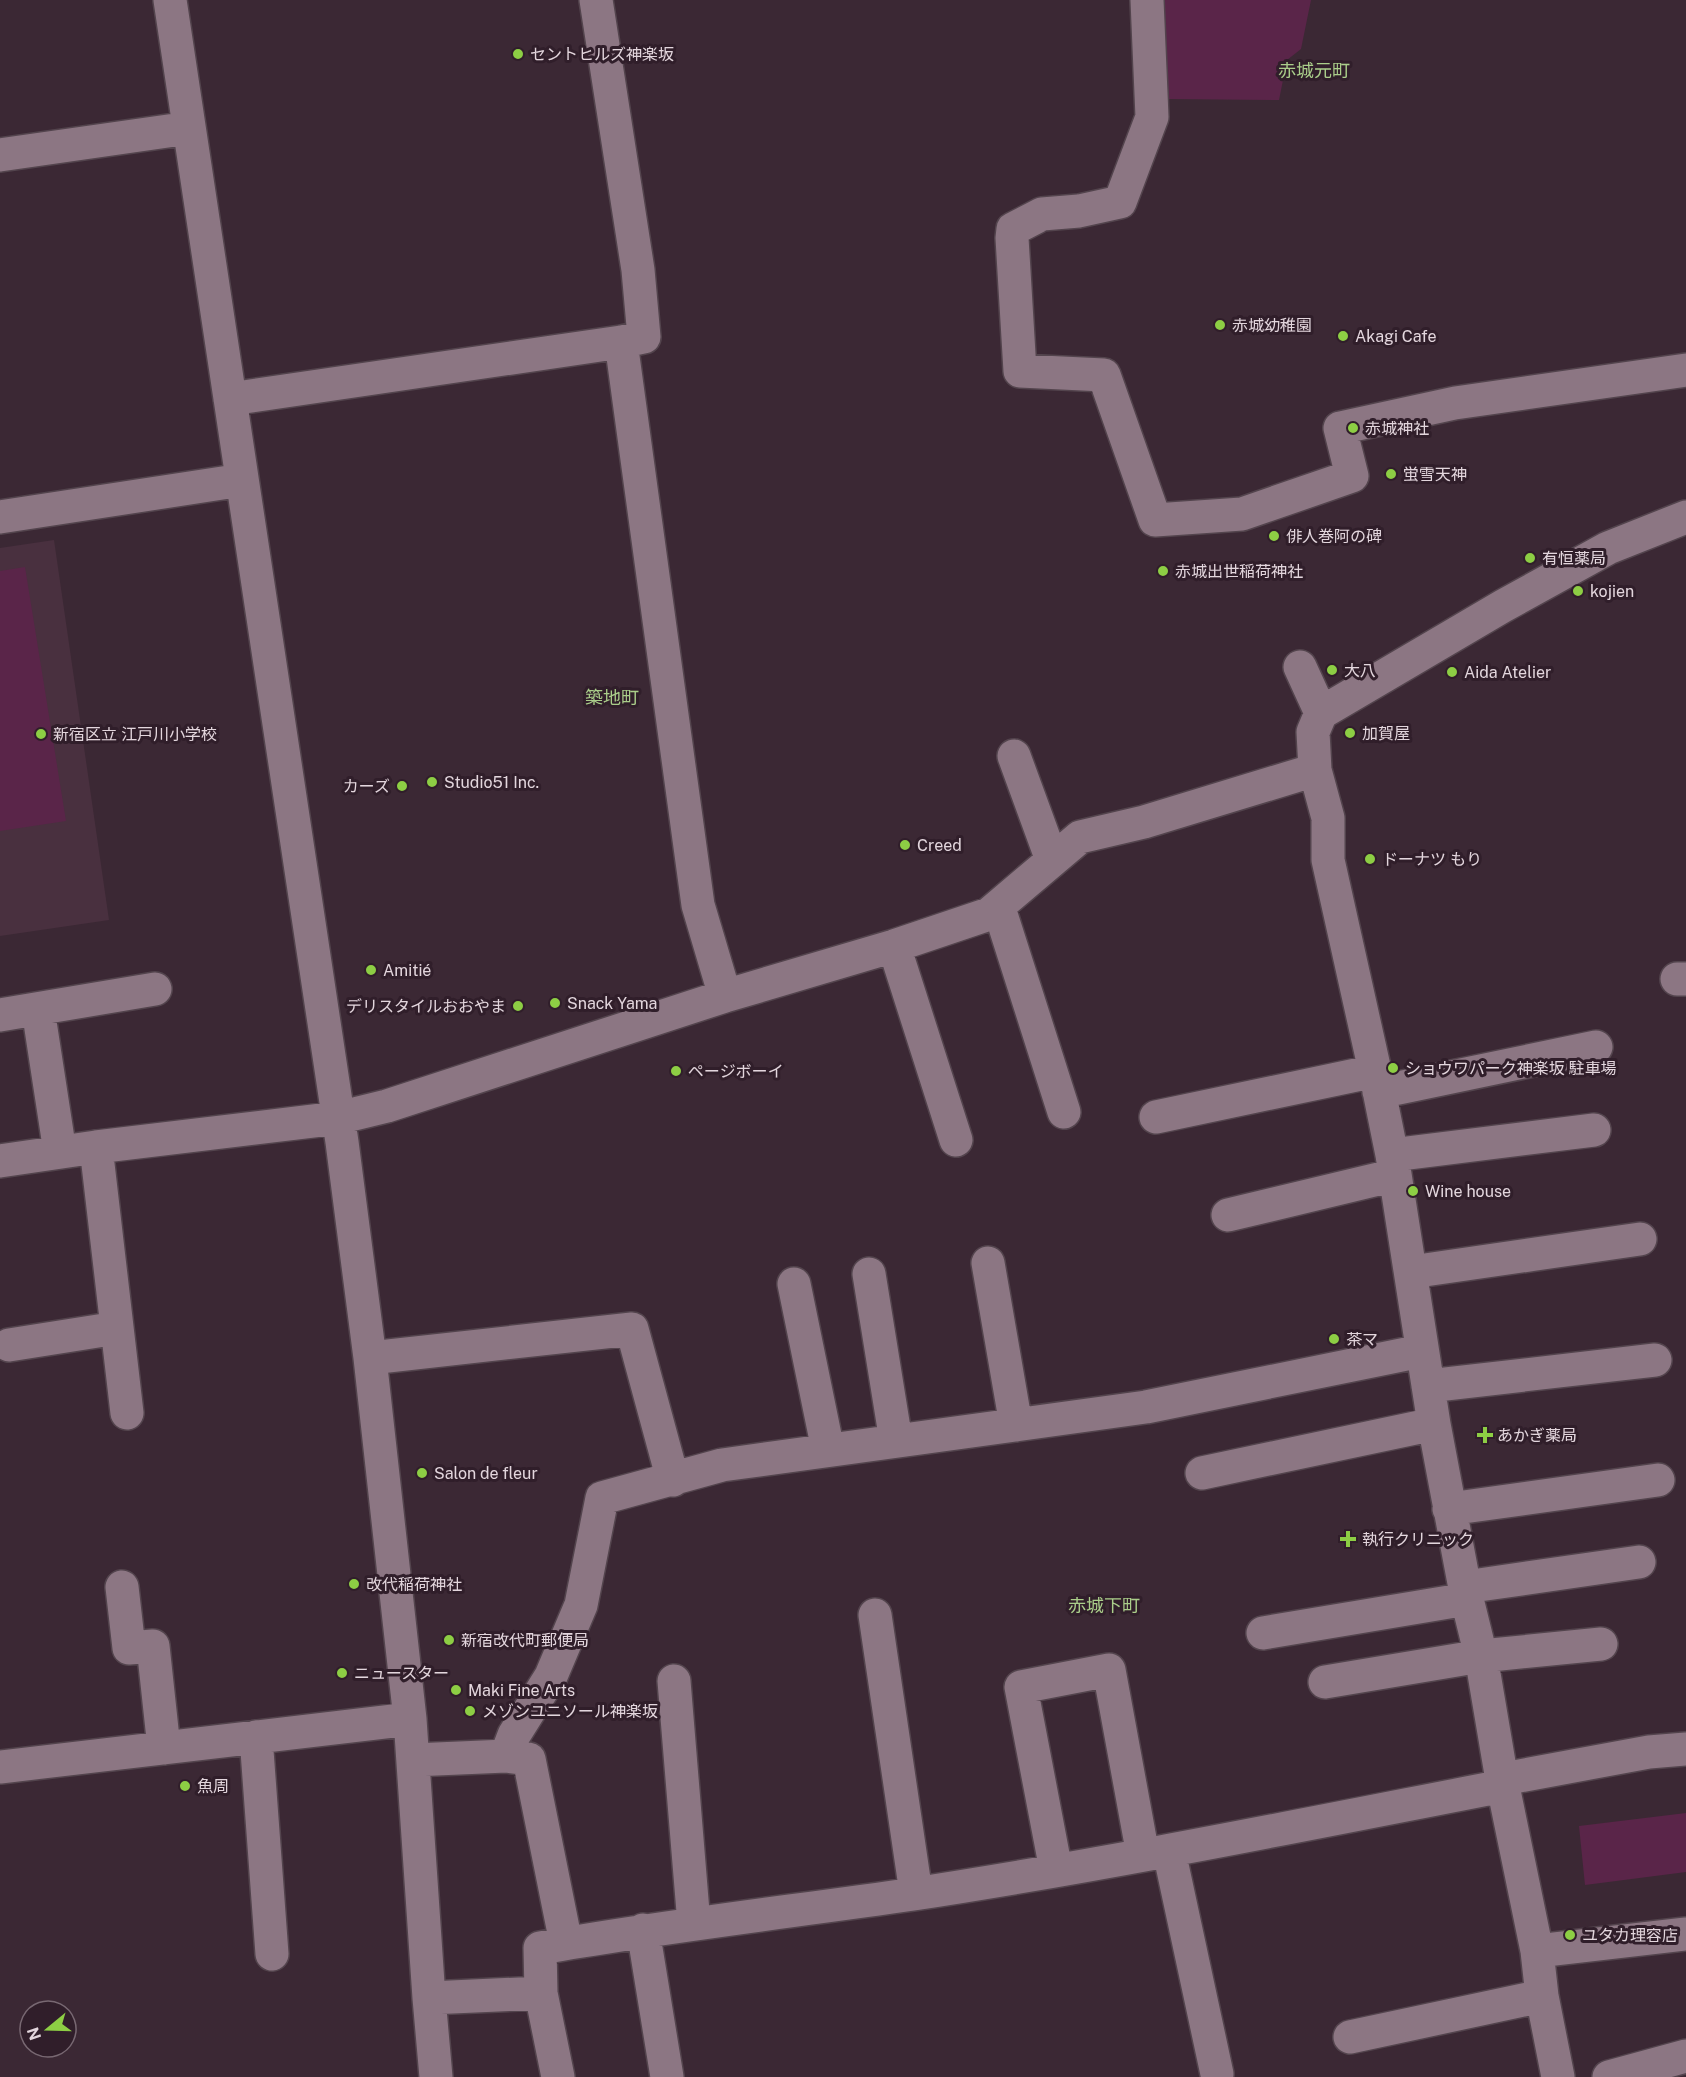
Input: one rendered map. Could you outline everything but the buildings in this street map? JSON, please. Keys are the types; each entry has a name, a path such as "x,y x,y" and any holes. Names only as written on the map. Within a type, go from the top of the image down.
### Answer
{"street":[{"path":"170,0 338,1119 370,1358 410,1719 436,2077"},
{"path":"230,399 644,337 638,270 596,0"},
{"path":"1146,0 1152,117 1120,202 1079,211 1042,214 1013,229 1012,238 1020,371 1104,375 1155,520 1242,514 1352,476 1340,428 1455,404 1686,370"},
{"path":"0,155 189,128"},
{"path":"621,342 698,905 724,996"},
{"path":"0,517 242,480"},
{"path":"1558,2077 1542,1996 1537,1951 1503,1782 1481,1656 1449,1509 1421,1351 1394,1165 1329,860 1328,818 1315,770 1313,732 1322,713 1503,606 1608,548 1686,517"},
{"path":"1300,667 1322,713"},
{"path":"1014,756 1052,860"},
{"path":"0,1161 96,1147 338,1119 387,1106 724,996 894,946 989,914 999,908 1080,837 1144,822 1315,770"},
{"path":"999,908 1064,1112"},
{"path":"894,946 956,1140"},
{"path":"0,1015 155,990"},
{"path":"38,1009 60,1152"},
{"path":"1156,1117 1596,1047"},
{"path":"1228,1215 1394,1165 1594,1130"},
{"path":"96,1147 127,1413"},
{"path":"1411,1272 1640,1239"},
{"path":"988,1263 1016,1425"},
{"path":"869,1274 896,1441"},
{"path":"794,1284 828,1450"},
{"path":"9,1345 117,1328"},
{"path":"370,1358 632,1329 673,1480"},
{"path":"506,1756 514,1735 551,1676 581,1605 602,1498 722,1465 1146,1407 1421,1351"},
{"path":"1428,1386 1656,1360"},
{"path":"1202,1473 1434,1424"},
{"path":"1449,1509 1658,1480"},
{"path":"1263,1633 1639,1562"},
{"path":"122,1587 129,1648 153,1646 164,1748"},
{"path":"875,1615 916,1893"},
{"path":"1325,1682 1481,1656 1601,1644"},
{"path":"1056,1870 1021,1687 1110,1670 1156,1853 1217,2074"},
{"path":"674,1681 694,1924"},
{"path":"0,1767 410,1719"},
{"path":"256,1737 272,1954"},
{"path":"558,2077 541,1994 540,1948 643,1930 916,1893 1156,1853 1649,1752 1686,1749"},
{"path":"413,1760 506,1756 529,1759 566,1943"},
{"path":"643,1930 666,2077"},
{"path":"1537,1951 1686,1934"},
{"path":"429,1998 541,1994"},
{"path":"1350,2037 1542,1996"},
{"path":"1609,2077 1686,2056"}],"shaded area":[{"path":"1159,0 1311,0 1301,49 1287,60 1279,100 1167,99"},
{"name":"新宿区立 江戸川小学校","path":"54,540 109,920 0,936 0,548"},
{"path":"25,567 66,821 0,831 0,571"},
{"path":"1686,1813 1686,1872 1585,1885 1579,1826"}],"place":[{"name":"セントヒルズ神楽坂","path":"518,54"},
{"name":"赤城幼稚園","path":"1220,325"},
{"name":"Akagi Cafe","path":"1343,336"},
{"name":"赤城神社","path":"1353,428"},
{"name":"蛍雪天神","path":"1391,474"},
{"name":"俳人巻阿の碑","path":"1274,536"},
{"name":"有恒薬局","path":"1530,558"},
{"name":"赤城出世稲荷神社","path":"1163,571"},
{"name":"kojien","path":"1578,591"},
{"name":"大八","path":"1332,670"},
{"name":"Aida Atelier","path":"1452,672"},
{"name":"加賀屋","path":"1350,733"},
{"name":"新宿区立 江戸川小学校","path":"41,734"},
{"name":"Studio51 Inc.","path":"432,782"},
{"name":"カーズ","path":"402,786"},
{"name":"Creed","path":"905,845"},
{"name":"ドーナツ もり","path":"1370,859"},
{"name":"Amitié","path":"371,970"},
{"name":"Snack Yama","path":"555,1003"},
{"name":"デリスタイルおおやま","path":"518,1006"},
{"name":"ショウワパーク神楽坂 駐車場","path":"1393,1068"},
{"name":"ページボーイ","path":"676,1071"},
{"name":"Wine house","path":"1413,1191"},
{"name":"茶マ","path":"1334,1339"},
{"name":"あかぎ薬局","path":"1485,1435"},
{"name":"Salon de fleur","path":"422,1473"},
{"name":"執行クリニック","path":"1348,1539"},
{"name":"改代稲荷神社","path":"354,1584"},
{"name":"新宿改代町郵便局","path":"449,1640"},
{"name":"ニュースター","path":"342,1673"},
{"name":"Maki Fine Arts","path":"456,1690"},
{"name":"メゾンユニソール神楽坂","path":"470,1711"},
{"name":"魚周","path":"185,1786"},
{"name":"ユタカ理容店","path":"1570,1935"}],"district":[{"name":"赤城元町","path":"1314,71"},
{"name":"築地町","path":"612,698"},
{"name":"赤城下町","path":"1104,1606"}]}
